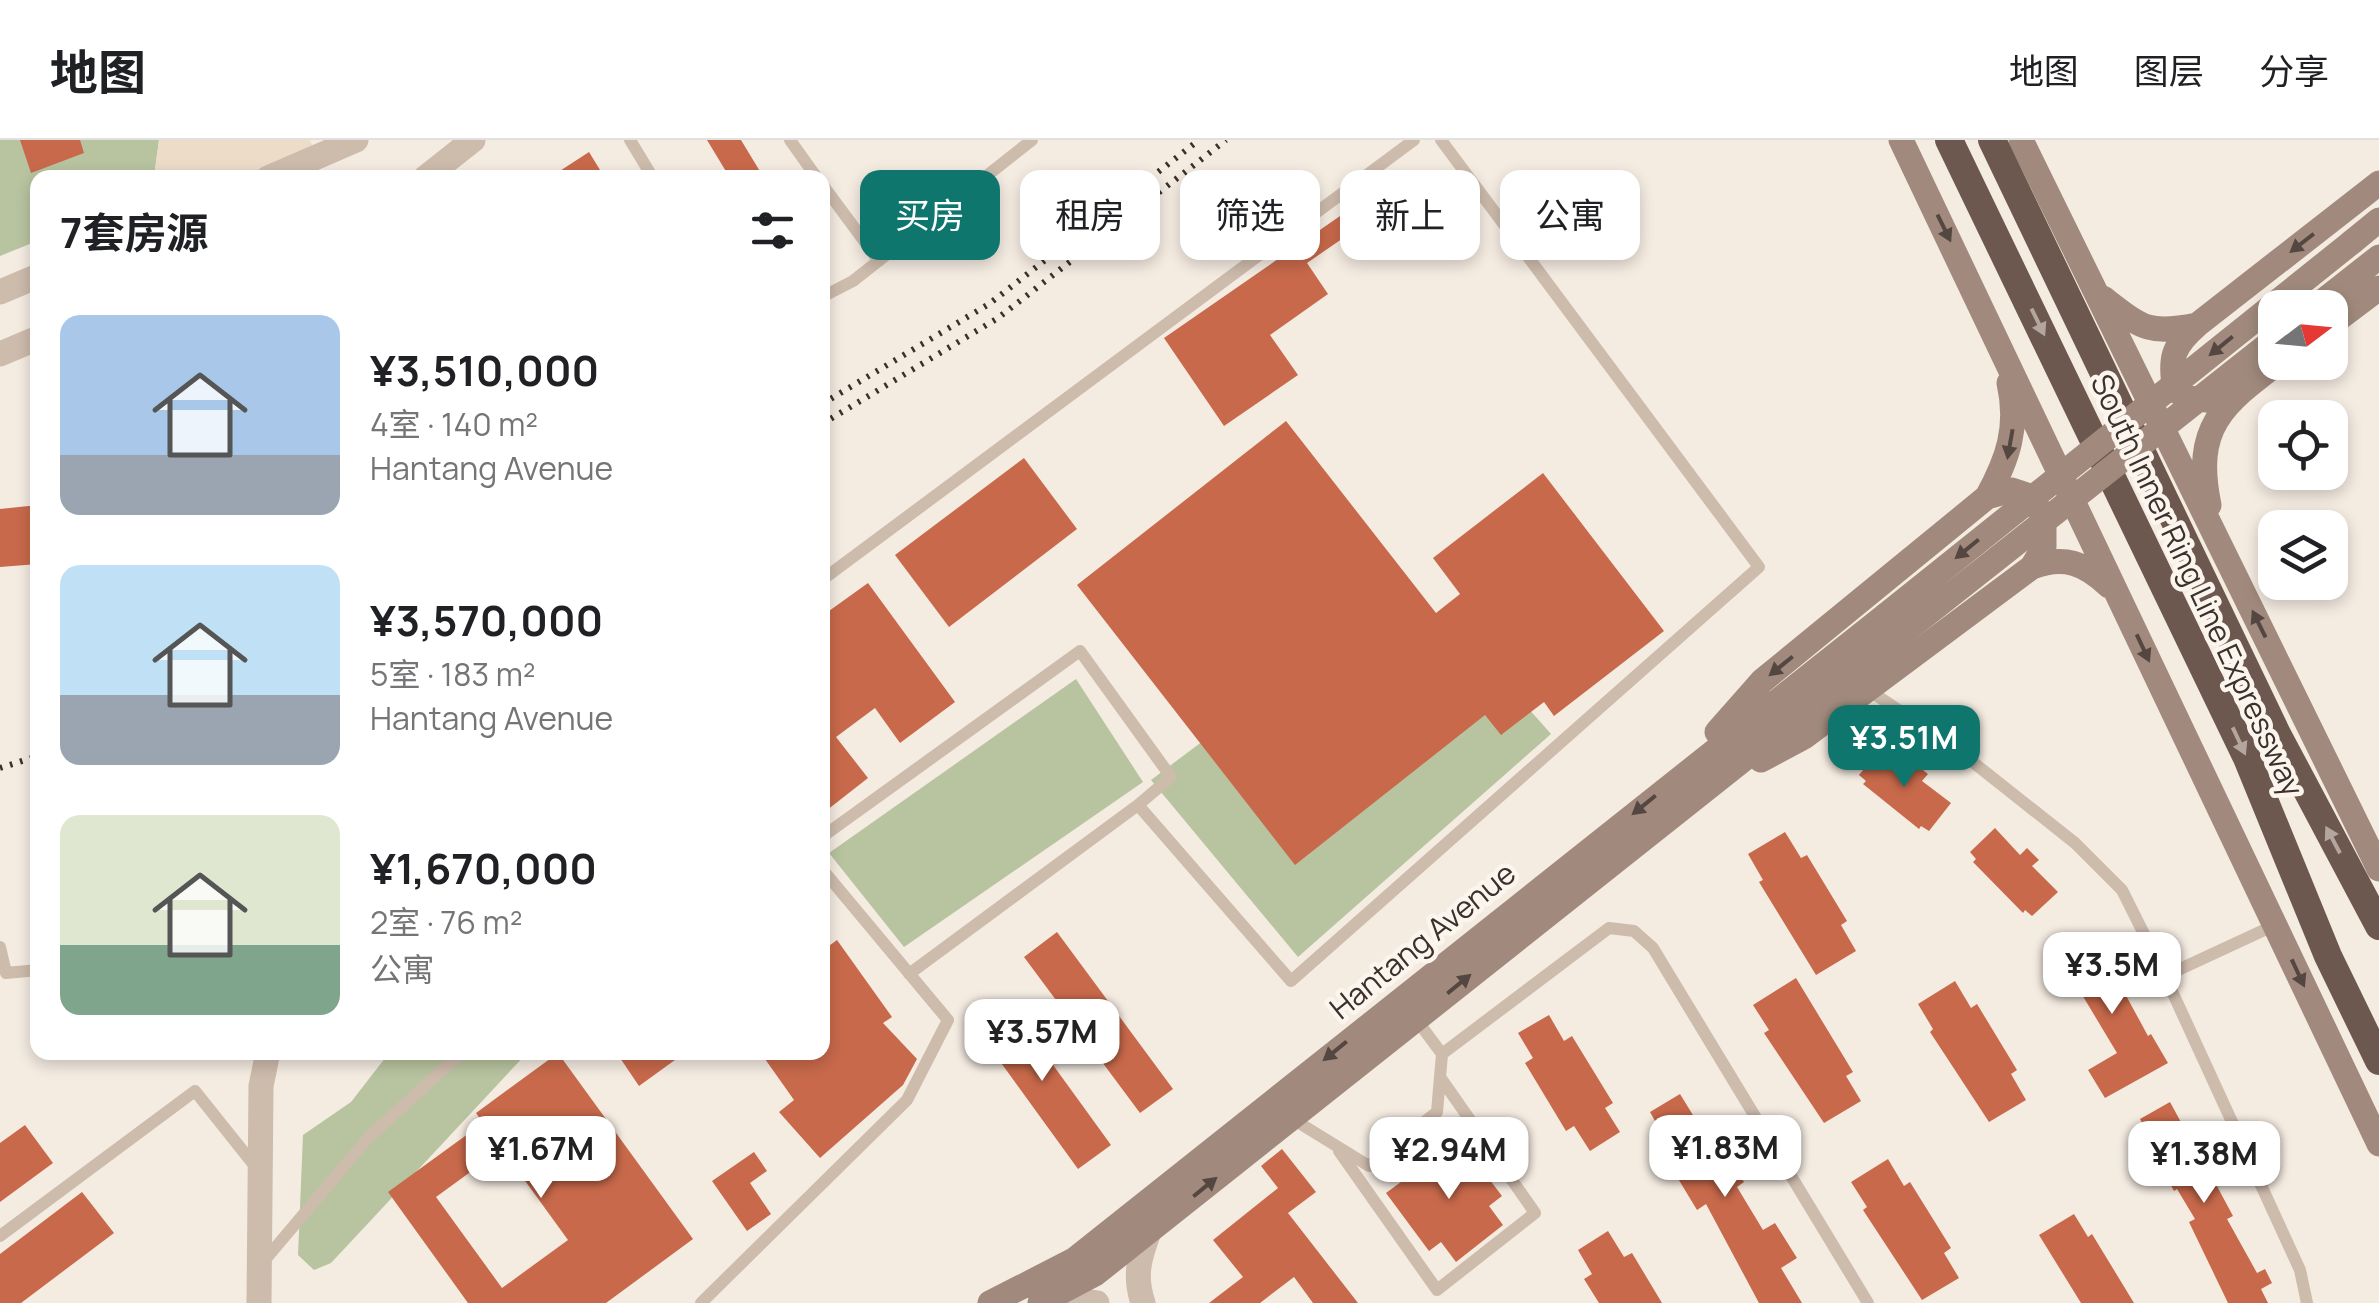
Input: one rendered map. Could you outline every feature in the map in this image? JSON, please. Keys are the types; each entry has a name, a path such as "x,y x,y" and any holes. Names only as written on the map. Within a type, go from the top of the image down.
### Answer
{"highway":[{"name":"South Inner Ring Line Expressway","path":"1949,140 2231,724 2328,956 2379,1061"},
{"name":"South Inner Ring Line Expressway","path":"1992,140 2276,734 2379,926"}],"main road":[{"path":"1902,140 2379,1144"},
{"path":"2021,140 2379,868"},
{"path":"2239,392 2214,402 2188,398 2175,390 2170,365 2176,343 2379,183"},
{"path":"1892,626 2379,220"},
{"path":"2343,290 2374,271"},
{"path":"2348,303 2374,271"},
{"path":"2096,292 2131,320 2162,332 2197,325"},
{"path":"1685,787 1762,681 1987,497 2008,459 2015,410 2002,348"},
{"path":"1892,626 2258,352"},
{"path":"2215,534 2203,474 2214,419 2258,378"},
{"path":"1987,497 2012,490 2030,496 2044,517 2044,547 2032,567"},
{"path":"1685,787 1804,737 2032,567 2050,560 2069,560 2091,568 2119,596"},
{"name":"Hantang Avenue","path":"990,1303 1074,1260 1892,626"},
{"name":"Hantang Avenue","path":"1046,1300 1095,1274 1416,1019 1685,787"}],"street":[{"path":"302,170 356,140"},
{"path":"435,170 473,140"},
{"path":"0,292 30,279"},
{"path":"0,354 30,341"},
{"path":"259,1303 261,1086 266,1060"},
{"path":"1143,1303 1137,1286 1138,1261 1149,1232"},
{"path":"1046,1300 1098,1303"}],"lane":[{"path":"630,140 648,170"},
{"path":"790,140 812,170"},
{"path":"830,293 853,281 1032,140"},
{"path":"830,574 1414,140"},
{"path":"1138,805 1291,981 1759,567 1441,140"},
{"path":"830,195 879,261"},
{"path":"830,832 1080,652 1171,777 909,974"},
{"path":"1867,689 1954,748 2075,844 2122,890 2300,1270 2306,1303"},
{"path":"701,1303 907,1100 948,1020 830,880"},
{"path":"2164,976 2275,924"},
{"path":"1442,1054 1609,928 1634,930 1654,948 1868,1303"},
{"path":"0,947 6,973 30,971"},
{"path":"1291,1118 1369,1166 1438,1112 1442,1054 1416,1019"},
{"path":"259,1267 368,1138 453,1060"},
{"path":"1335,1145 1437,1290 1535,1213 1440,1077"},
{"path":"0,1236 194,1091 260,1172"}],"green space":[{"path":"0,140 159,140 155,170 30,170 30,244 0,256"},
{"path":"1497,673 1551,734 1298,957 1151,780 1211,735"},
{"path":"1076,679 1143,782 904,947 830,852"},
{"path":"384,1060 520,1060 331,1263 314,1270 298,1255 303,1135 351,1102"}],"shaded area":[{"path":"159,140 309,140 320,155 285,170 155,170"}],"building":[{"path":"20,140 80,140 84,153 30,170"},
{"path":"707,140 741,140 759,170 725,170"},
{"path":"589,152 600,170 561,170"},
{"path":"1340,216 1340,240 1320,254 1320,230"},
{"path":"1277,260 1311,260 1307,263 1328,294 1270,335 1298,375 1224,426 1164,338"},
{"path":"1286,421 1436,613 1460,594 1433,558 1543,473 1664,631 1554,716 1544,702 1501,735 1485,715 1295,865 1077,585"},
{"path":"1024,458 1077,529 949,627 895,555"},
{"path":"30,506 30,565 0,567 0,509"},
{"path":"868,583 955,702 900,743 875,708 836,737 868,778 830,808 830,610"},
{"path":"1881,748 1910,771 1915,764 1928,774 1922,781 1951,803 1929,831 1921,826 1919,829 1863,784 1866,781 1859,775"},
{"path":"1995,828 2020,855 2027,848 2039,860 2032,866 2058,892 2032,916 2025,910 2023,913 1973,862 1976,859 1970,852"},
{"path":"1785,832 1801,858 1807,855 1847,921 1841,925 1856,951 1816,975 1759,882 1763,880 1748,854"},
{"path":"1057,932 1173,1089 1140,1113 1024,957"},
{"path":"2091,932 2109,964 2116,960 2124,975 2117,979 2148,1036 2151,1034 2168,1063 2105,1098 2088,1070 2117,1053 2060,958 2065,956 2060,948"},
{"path":"837,940 892,1017 883,1023 917,1059 903,1085 820,1158 779,1112 794,1100 766,1060 830,1060 830,945"},
{"path":"1796,978 1853,1072 1846,1076 1861,1101 1824,1123 1764,1033 1769,1030 1753,1005"},
{"path":"1955,981 1971,1008 1977,1004 2017,1070 2011,1074 2026,1100 1989,1122 1930,1032 1933,1029 1918,1004"},
{"path":"1006,1000 1111,1145 1078,1169 973,1024"},
{"path":"1549,1015 1564,1041 1572,1036 1613,1103 1605,1108 1620,1132 1590,1151 1574,1126 1566,1131 1525,1063 1533,1058 1518,1033"},
{"path":"548,1060 563,1060 693,1239 606,1303 468,1303 388,1192 483,1123 476,1113","holes":["502,1149 568,1240 502,1288 436,1197"]},
{"path":"621,1060 675,1060 639,1086"},
{"path":"1680,1094 1696,1120 1704,1115 1744,1182 1737,1187 1763,1230 1775,1223 1797,1258 1781,1268 1802,1303 1759,1303 1706,1204 1697,1210 1656,1142 1664,1137 1650,1112"},
{"path":"2170,1102 2188,1135 2196,1130 2204,1145 2197,1149 2233,1216 2227,1219 2257,1273 2265,1269 2272,1283 2261,1289 2268,1303 2228,1303 2189,1222 2195,1219 2177,1189 2174,1191 2140,1128 2144,1127 2140,1119"},
{"path":"25,1125 53,1163 0,1202 0,1143"},
{"path":"1459,1139 1502,1196 1489,1206 1503,1225 1456,1262 1441,1242 1429,1251 1386,1193"},
{"path":"1282,1149 1316,1192 1288,1213 1358,1303 1313,1303 1294,1277 1260,1303 1209,1303 1243,1277 1213,1240 1278,1188 1261,1166"},
{"path":"754,1152 767,1171 750,1183 771,1214 747,1231 712,1181"},
{"path":"1888,1159 1904,1186 1910,1182 1951,1248 1944,1253 1959,1278 1922,1300 1863,1210 1867,1207 1851,1182"},
{"path":"82,1192 114,1233 21,1303 0,1303 0,1254"},
{"path":"2074,1214 2088,1237 2092,1234 2134,1303 2081,1303 2039,1235"},
{"path":"1608,1231 1624,1257 1632,1253 1662,1303 1599,1303 1584,1279 1592,1274 1578,1250"}],"railway":[{"path":"830,399 989,304 1199,140"},
{"path":"830,419 998,318 1226,140"},
{"path":"0,768 30,759"}]}
